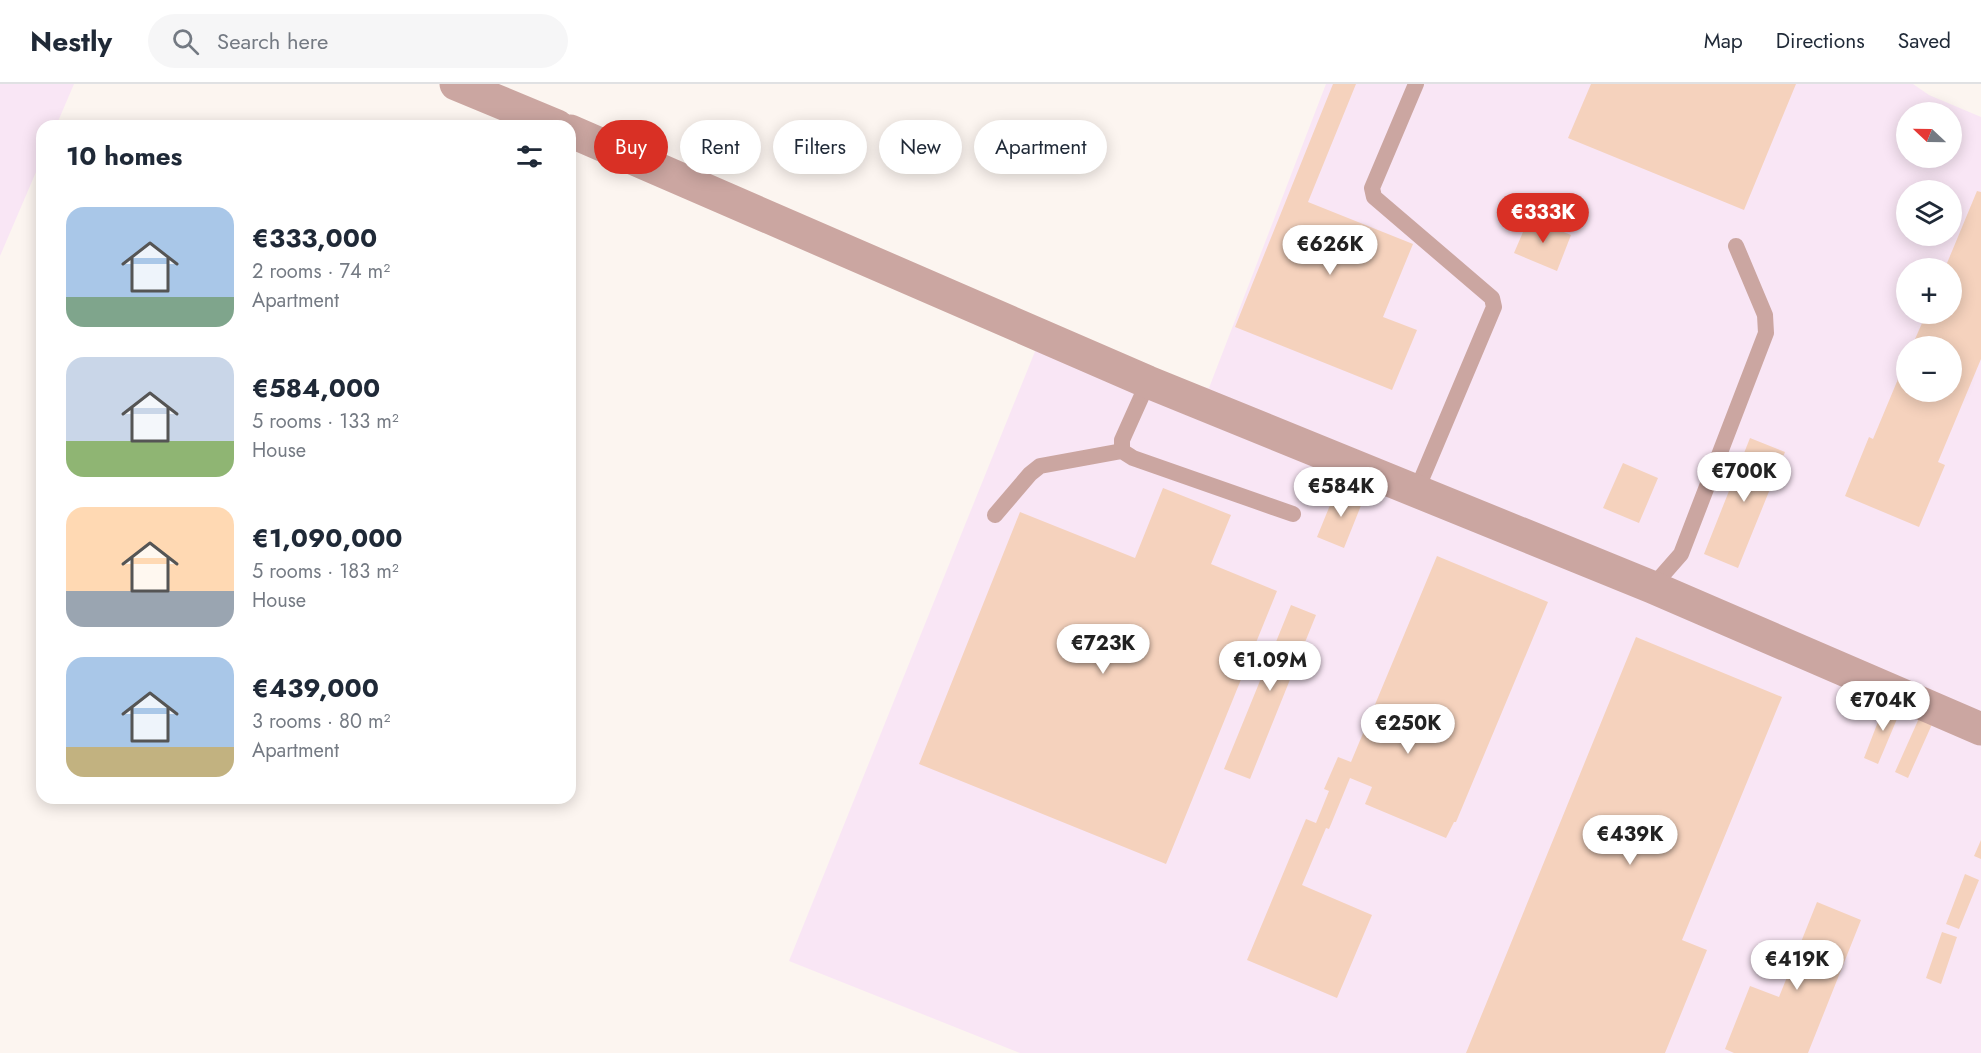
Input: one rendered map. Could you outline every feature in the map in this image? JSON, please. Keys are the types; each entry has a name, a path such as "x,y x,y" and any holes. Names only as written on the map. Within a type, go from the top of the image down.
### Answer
{"street":[{"path":"456,84 543,120"},
{"path":"576,134 1148,382 1652,587 1981,729"}],"lane":[{"path":"1416,84 1372,188 1374,197 1492,298 1494,308 1416,492"},
{"path":"1652,587 1681,554 1766,333 1765,315 1736,246"},
{"path":"1122,451 1122,440 1148,382"},
{"path":"995,515 1030,474 1040,466 1122,451 1133,458 1293,514"}],"shaded area":[{"path":"0,84 74,84 59,120 36,120 36,172 0,256"},
{"path":"1326,84 1913,84 1929,95 1946,102 1896,102 1896,168 1962,168 1962,109 1981,117 1981,1053 1020,1053 789,961 1036,349 1209,388"}],"building":[{"path":"1333,84 1356,84 1308,202 1413,244 1383,317 1417,330 1392,390 1235,327"},
{"path":"1591,84 1796,84 1744,210 1568,138"},
{"path":"1977,191 1981,192 1981,359 1938,462 1945,465 1919,527 1845,496 1869,437 1873,439 1896,384 1896,402 1962,402 1962,336 1916,336 1922,324 1962,324 1962,258 1949,258 1954,246 1962,246 1962,227"},
{"path":"1529,218 1571,235 1557,271 1514,253"},
{"path":"1750,438 1785,452 1738,568 1704,554"},
{"path":"1623,463 1658,478 1639,523 1603,508"},
{"path":"1163,488 1231,515 1211,564 1277,591 1166,864 919,764 1020,512 1135,558"},
{"path":"1337,488 1364,498 1344,548 1317,537"},
{"path":"1437,556 1548,602 1456,822 1446,838 1365,804 1372,787 1350,778 1302,885 1372,915 1337,998 1247,960 1306,819 1316,823 1329,791 1324,789 1338,757 1351,762"},
{"path":"1291,605 1316,615 1250,779 1224,769"},
{"path":"1636,637 1782,697 1682,940 1707,950 1665,1053 1466,1053"},
{"path":"1886,701 1902,707 1878,764 1864,758"},
{"path":"1920,716 1933,722 1908,778 1895,772"},
{"path":"1981,840 1981,859 1974,856"},
{"path":"1965,874 1979,880 1959,929 1946,924"},
{"path":"1817,902 1861,920 1808,1053 1734,1053 1725,1049 1750,986 1779,997"},
{"path":"1942,932 1957,937 1941,984 1926,978"}]}
